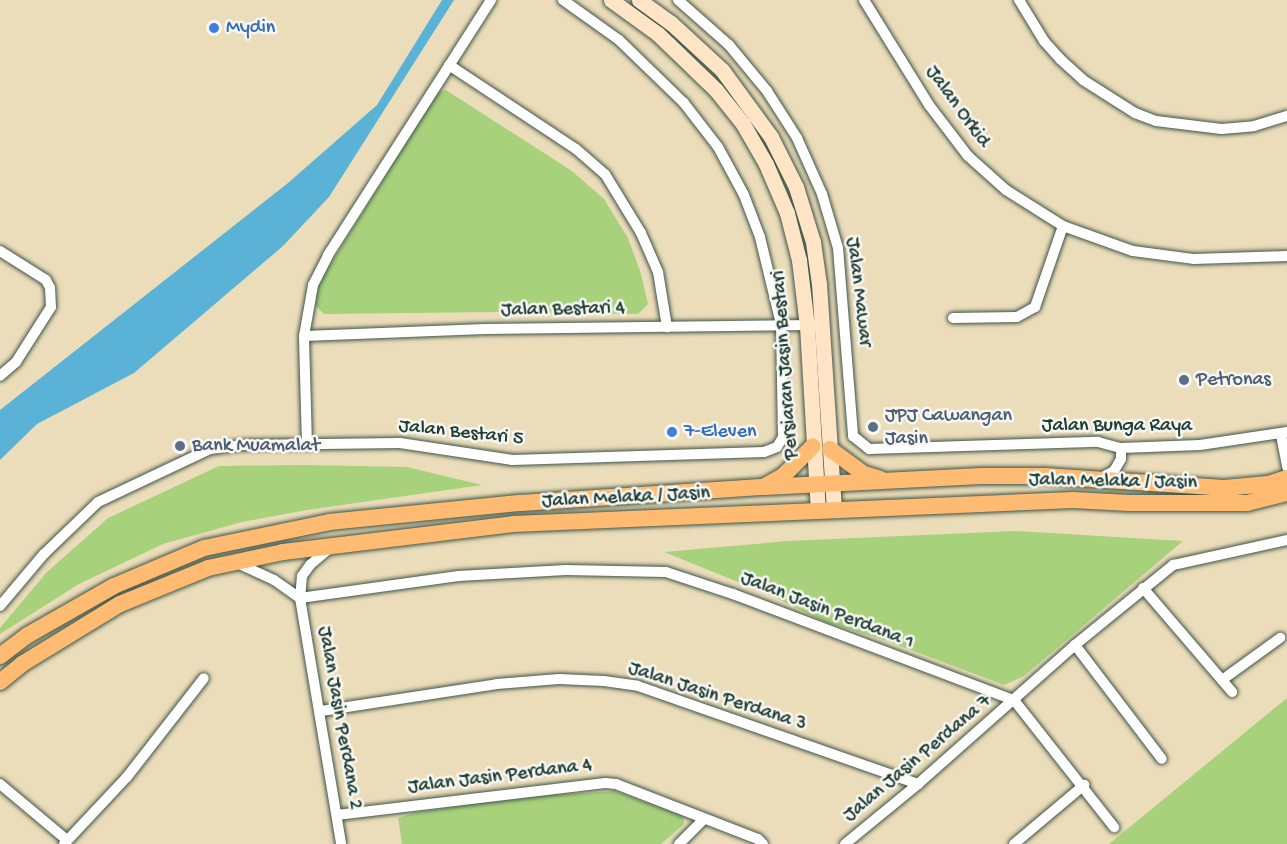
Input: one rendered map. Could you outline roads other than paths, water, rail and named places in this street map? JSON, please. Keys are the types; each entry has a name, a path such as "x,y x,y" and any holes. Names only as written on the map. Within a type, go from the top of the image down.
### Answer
{"main road":[{"path":"764,487 783,476 813,446"},
{"path":"830,449 864,474 889,481"},
{"name":"Jalan Melaka / Jasin","path":"0,656 28,635 114,586 204,548 329,522 520,503 889,481 1045,476 1224,488 1268,484 1287,478"},
{"name":"Jalan Melaka / Jasin","path":"0,682 22,664 120,604 208,568 235,561 334,545 513,524 1073,500 1247,503 1287,493"}],"street":[{"path":"307,445 304,336 313,285 491,0"},
{"path":"563,0 619,40 664,81 718,147 744,195 756,226 781,324"},
{"name":"Persiaran Jasin Bestari","path":"611,0 633,3 679,29 722,70 771,137 796,187 813,242 815,325 813,446 815,485 826,509"},
{"name":"Jalan Mawar","path":"678,0 729,45 761,83 801,148 822,194 838,248 851,388"},
{"name":"Jalan Orkid","path":"864,0 928,105 968,156 1006,190 1063,226 1133,250 1194,259 1287,256"},
{"path":"1019,0 1044,41 1060,59 1083,80 1135,114 1156,121 1222,129 1254,126 1287,116"},
{"path":"449,65 576,149 605,174 641,233 658,272 667,327"},
{"path":"953,318 1017,317 1035,307 1063,226"},
{"path":"0,250 46,280 50,288 51,306 16,362 0,376"},
{"name":"Jalan Bestari 5","path":"0,606 44,554 98,502 210,449 242,445 400,443 428,445 513,460 764,452 777,447 783,437 781,324"},
{"name":"Jalan Bestari 4","path":"304,336 485,329 815,325"},
{"name":"Persiaran Jasin Bestari","path":"815,325 834,484 826,509"},
{"name":"Jalan Bunga Raya","path":"851,388 853,436 869,449 1098,442 1121,448 1200,445 1284,434"},
{"path":"1284,434 1287,467"},
{"path":"1098,480 1114,471 1121,459 1121,448"},
{"path":"1114,827 1014,700 1075,645 1173,565 1287,540"},
{"path":"235,561 274,580 300,598 302,576 309,565 334,545"},
{"name":"Jalan Jasin Perdana 1","path":"300,598 459,576 566,570 666,572 733,594 1014,700"},
{"path":"1143,588 1232,692"},
{"name":"Jalan Jasin Perdana 2","path":"300,598 321,711 341,844"},
{"path":"1222,680 1280,638"},
{"path":"1075,645 1162,759"},
{"path":"0,784 65,842 108,799 204,678"},
{"name":"Jalan Jasin Perdana 3","path":"321,711 497,684 559,679 604,681 638,686 918,784"},
{"name":"Jalan Jasin Perdana 7","path":"845,844 1014,700"},
{"name":"Jalan Jasin Perdana 4","path":"337,814 605,783 616,784 758,839 763,844"},
{"path":"1014,844 1083,786"},
{"path":"678,844 704,819"}],"water":[{"path":"442,0 454,0 329,197 283,246 134,373 37,424 0,460 0,410 288,183 377,105"}],"place":[{"name":"Mydin","path":"214,28"},
{"name":"Petronas","path":"1184,380"},
{"name":"JPJ Cawangan Jasin","path":"873,427"},
{"name":"7-Eleven","path":"672,432"},
{"name":"Bank Muamalat","path":"180,446"}]}
